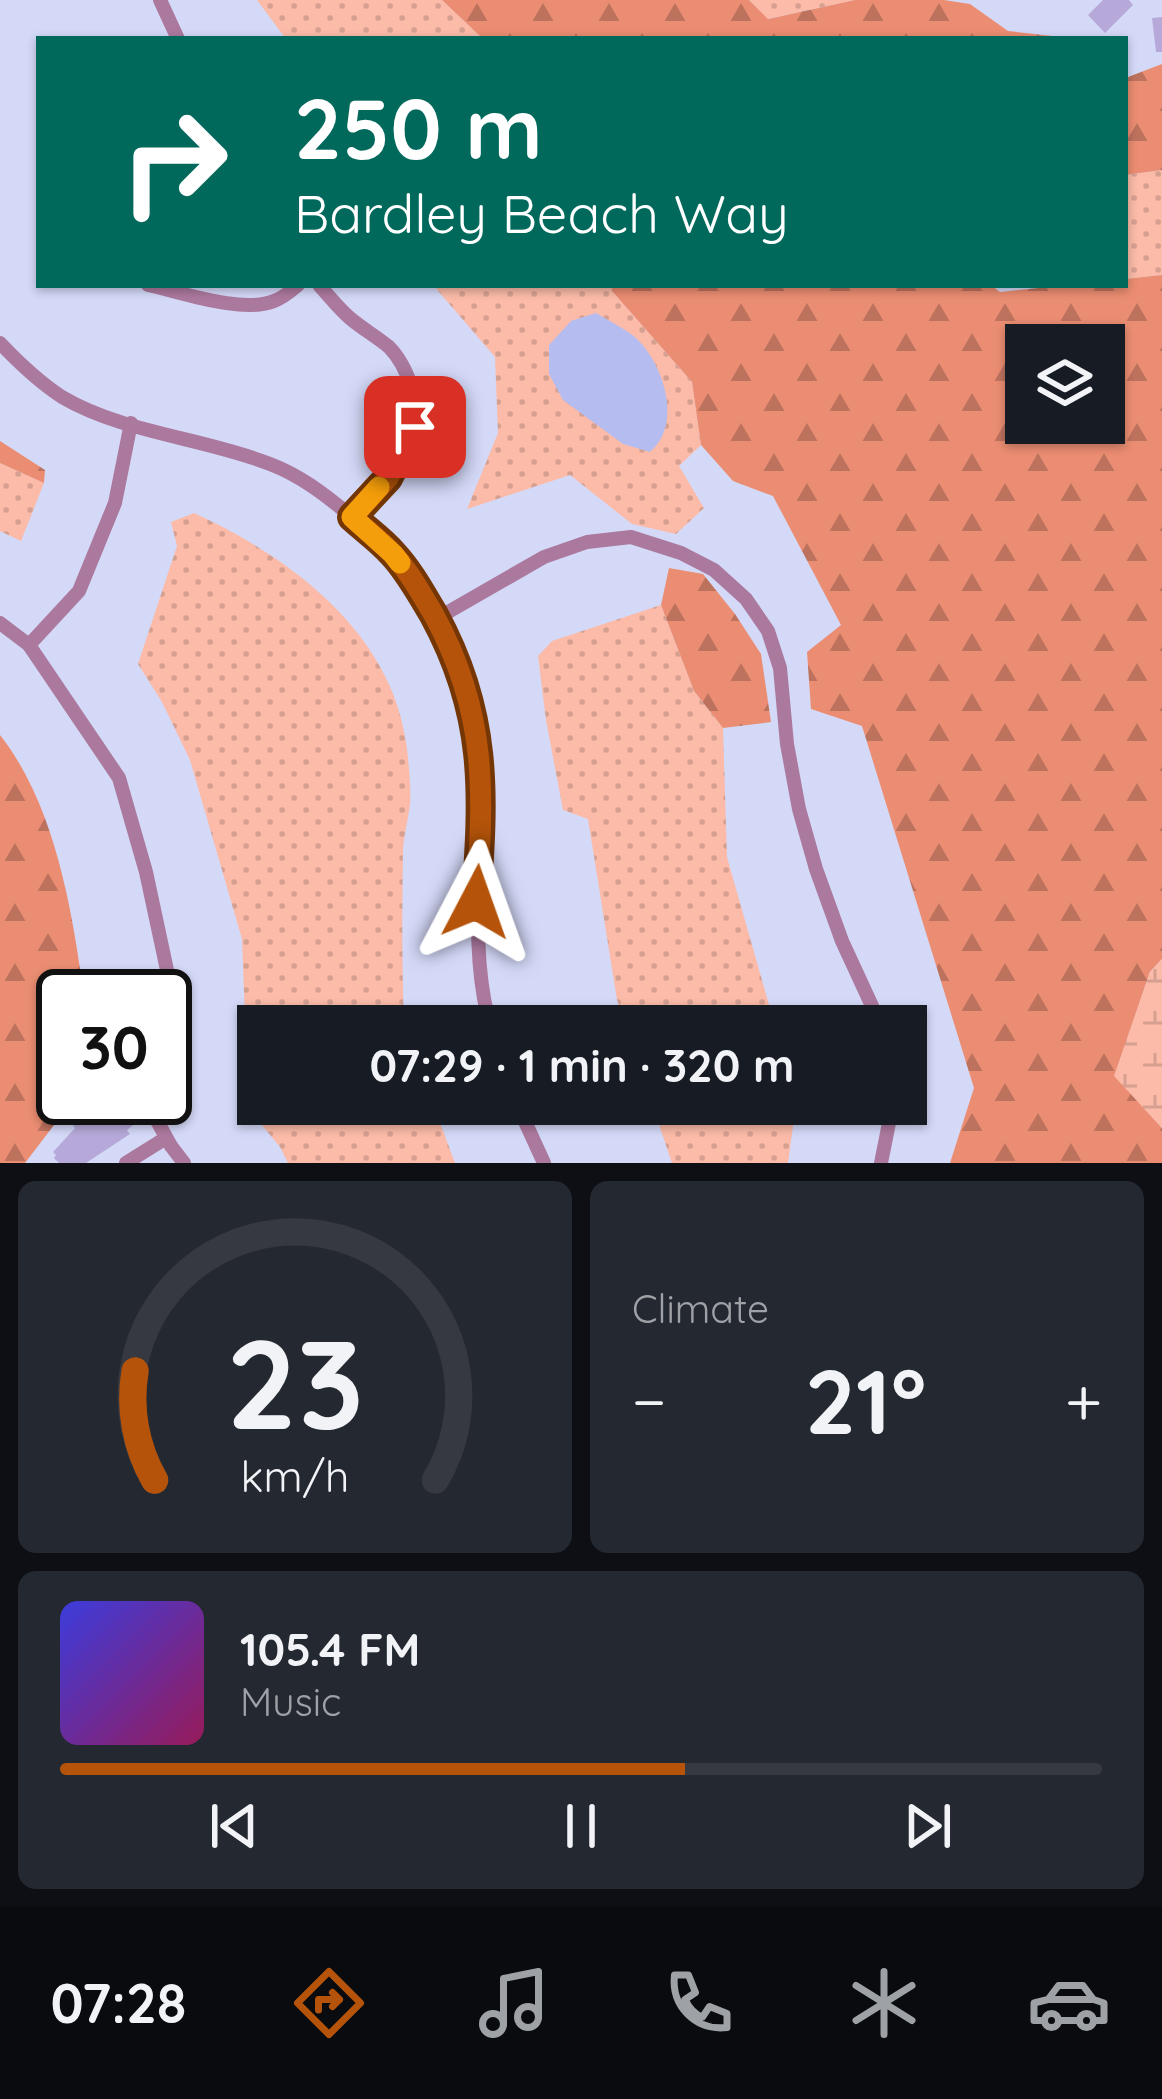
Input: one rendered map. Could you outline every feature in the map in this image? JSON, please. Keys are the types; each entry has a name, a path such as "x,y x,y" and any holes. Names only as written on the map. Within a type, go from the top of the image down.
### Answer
{"street":[{"path":"160,0 177,36"},
{"path":"162,288 261,305 294,288"},
{"path":"322,288 348,317 392,350 416,402 415,427 403,452 388,478 352,517"},
{"path":"0,344 63,397 104,416 236,450 278,466 314,486 393,554 453,649 473,712 482,813 478,959 486,1005"},
{"path":"28,645 79,591 115,503 131,423"},
{"path":"436,619 544,557 587,542 631,538 698,561 746,599 768,631 780,668 787,744 816,869 872,1005"},
{"path":"0,623 28,645 119,778 167,969"},
{"path":"159,1125 184,1163"},
{"path":"527,1125 544,1163"},
{"path":"881,1163 889,1125"},
{"path":"126,1163 166,1138"}],"green space":[{"path":"257,0 442,0 480,36 284,36"},
{"path":"442,0 749,0 768,19 855,0 944,0 970,4 1008,31 1053,36 480,36"},
{"path":"749,0 855,0 767,19"},
{"path":"1162,64 1162,170 1128,175 1128,77"},
{"path":"1162,170 1162,275 1128,279 1128,175"},
{"path":"1162,275 1162,959 1150,972 1115,1075 1162,1128 1162,1163 950,1163 974,1088 862,726 811,709 807,652 841,625 773,496 733,481 701,445 692,382 612,288 995,288 1000,292 1128,288 1128,279"},
{"path":"436,288 612,288 692,382 701,445 679,466 704,508 676,534 632,524 570,475 467,509 498,433 495,357"},
{"path":"0,441 45,470 44,483 0,463"},
{"path":"0,463 44,483 21,541 0,531"},
{"path":"194,513 267,553 332,605 382,670 398,708 410,784 403,872 404,1005 245,1005 242,939 190,760 138,664 177,546 171,522"},
{"path":"669,568 703,574 735,614 761,654 771,722 723,728 694,691 661,605"},
{"path":"661,605 694,691 723,728 727,857 769,1005 619,1005 588,819 563,810 546,720 538,656 552,641"},
{"path":"0,735 48,825 80,969 36,969 36,1125 54,1125 25,1163 0,1163"},
{"path":"1162,959 1162,1128 1114,1076 1150,972"},
{"path":"262,1125 441,1125 455,1163 288,1163"},
{"path":"659,1125 793,1125 788,1163 672,1163"}],"water":[{"path":"596,313 637,339 662,379 666,427 650,452 623,444 563,400 549,374 549,345 571,321"}],"building":[{"path":"1103,0 1129,0 1133,5 1105,33 1088,15"},
{"path":"1162,17 1162,52 1156,52 1152,18"},
{"path":"133,1125 127,1130 130,1134 86,1163 59,1163 53,1152 73,1126"}],"slow traffic":[{"path":"379,487 352,517 400,563"}],"route":[{"path":"415,427 388,478 352,517 393,554 453,649 473,712 481,765 476,902"}]}
